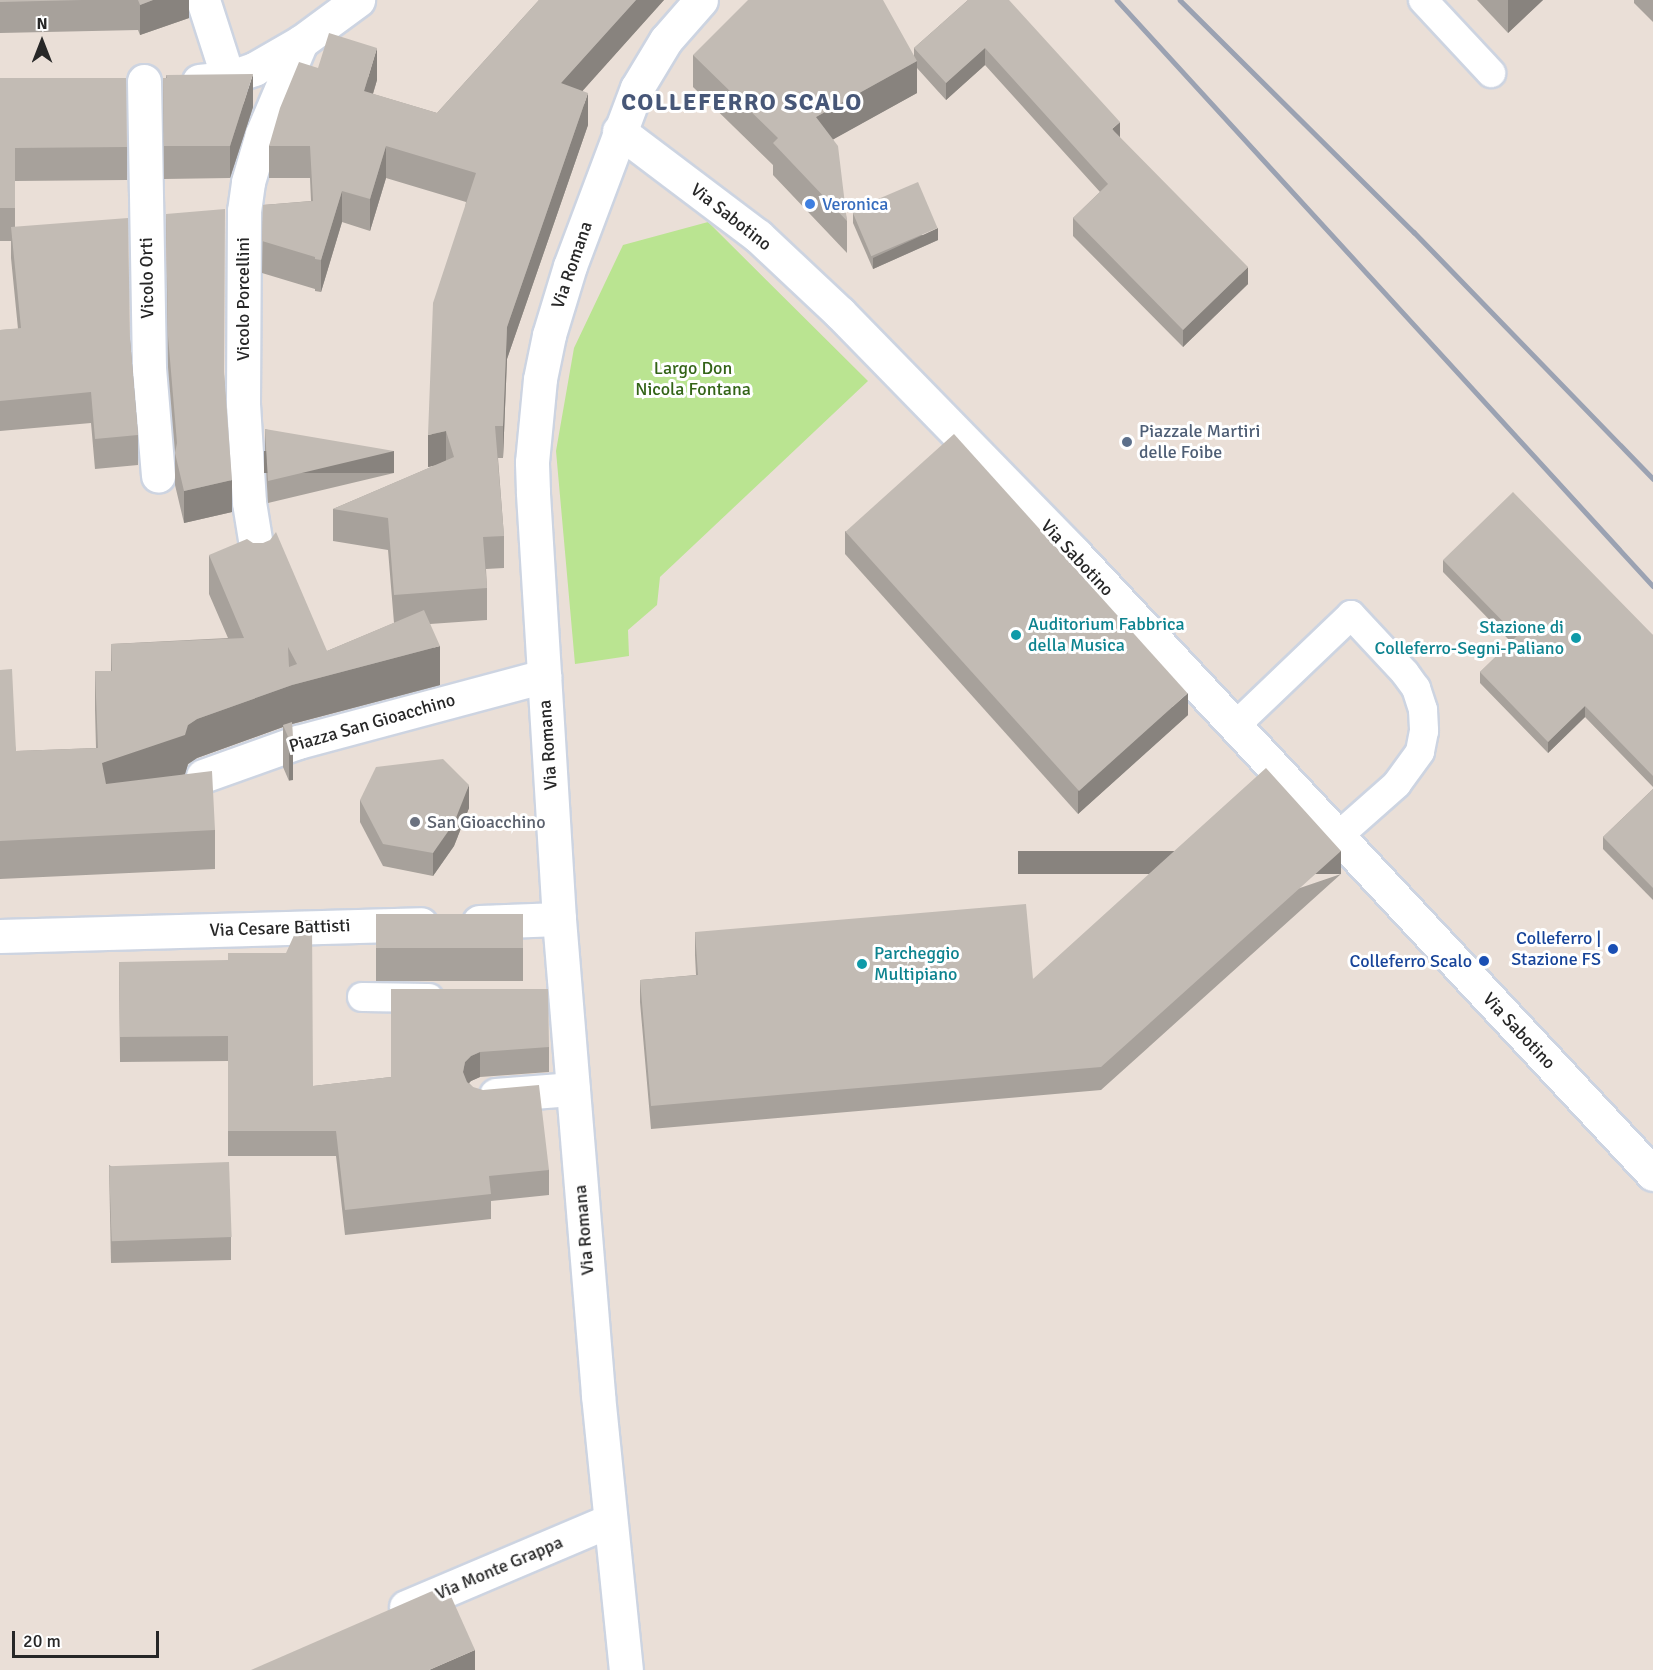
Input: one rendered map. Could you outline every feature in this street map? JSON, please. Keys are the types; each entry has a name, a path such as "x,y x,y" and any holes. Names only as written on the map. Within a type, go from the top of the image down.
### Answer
{"street":[{"path":"203,0 228,78 254,69 301,42 358,0"},
{"name":"Via Romana","path":"626,1670 609,1521 573,1089 554,998 560,920 543,676 533,482 537,401 549,335 561,294 619,131 640,82 658,50 701,0"},
{"name":"Vicolo Porcellini","path":"259,564 251,520 243,403 244,211 248,182 260,142 301,42"},
{"name":"Vicolo Orti","path":"158,476 149,368 132,80 201,81 228,78"},
{"name":"Via Sabotino","path":"619,131 758,236 805,278 1074,553 1653,1174"},
{"name":"Piazza San Gioacchino","path":"203,776 298,742 543,676"},
{"name":"Via Cesare Battisti","path":"0,936 560,920"},
{"path":"482,1096 573,1089"},
{"name":"Via Monte Grappa","path":"377,1619 609,1521"}],"lane":[{"path":"1423,0 1491,73"},
{"path":"1234,727 1351,615 1416,688 1423,710 1424,731 1420,752 1397,784 1337,837"},
{"path":"362,997 458,998"}],"green space":[{"name":"Largo Don Nicola Fontana","path":"708,222 868,381 660,577 657,605 628,630 629,656 575,664 556,451 574,348 623,245"}],"building":[{"path":"0,0 82,0 0,2"},
{"path":"138,0 153,0 140,5"},
{"path":"539,0 636,0 561,83 588,93 507,327 503,426 495,426 504,536 483,537 487,588 394,595 388,518 333,509 454,457 446,431 428,435 433,303 476,173 386,146 370,199 342,191 321,260 262,241 263,205 313,201 310,146 269,146 280,108 299,62 318,68 329,33 377,48 364,91 437,113"},
{"path":"748,0 883,0 917,61 816,117 838,146 847,221 773,143 778,138 693,55"},
{"path":"968,0 1009,0 1120,122 1112,129 1248,267 1183,330 1073,218 1108,184 985,48 946,83 914,48"},
{"path":"253,74 230,146 164,146 163,78 167,78 166,75"},
{"path":"0,78 126,78 127,147 15,148 15,208 0,208"},
{"path":"918,182 938,228 871,256 852,210"},
{"path":"225,209 224,372 232,480 184,491 175,453 177,443 168,336 166,214"},
{"path":"128,218 130,339 138,435 95,439 91,392 0,401 0,330 21,328 11,227"},
{"path":"265,429 394,451 268,481"},
{"name":"Auditorium Fabbrica della Musica","path":"954,434 1188,693 1079,791 846,532"},
{"name":"Stazione di Colleferro-Segni-Paliano","path":"1513,492 1653,635 1653,776 1585,706 1548,742 1480,672 1517,636 1443,560"},
{"path":"276,532 327,651 424,610 440,646 292,685 197,719 188,725 185,735 102,763 106,784 212,771 215,830 0,841 0,670 12,669 16,751 98,748 95,671 112,671 111,644 244,638 209,555 247,539 253,543 270,540","holes":["288,647 297,664 289,667"]},
{"path":"292,722 293,738 289,739 283,725"},
{"name":"San Gioacchino","path":"443,759 469,785 454,823 433,853 383,844 360,800 376,767"},
{"name":"Parcheggio Multipiano","path":"1266,768 1341,851 1101,1067 651,1106 640,980 698,975 695,932 1026,904 1033,979"},
{"path":"1653,789 1653,888 1603,837"},
{"path":"376,914 523,914 523,948 376,948"},
{"path":"301,920 312,920 313,1086 391,1077 391,989 548,989 549,1047 480,1052 465,1062 463,1072 467,1082 483,1090 539,1085 549,1170 489,1176 491,1194 345,1210 336,1131 228,1131 228,1036 120,1037 119,962 228,960 228,953 286,953"},
{"path":"229,1162 232,1237 112,1241 109,1166"},
{"path":"446,1585 475,1650 429,1670 251,1670"}],"railway":[{"path":"1117,0 1653,586"},
{"path":"1180,0 1414,232 1653,479"}],"place":[{"name":"Veronica","path":"810,204"},
{"name":"Piazzale Martiri delle Foibe","path":"1127,442"},
{"name":"Auditorium Fabbrica della Musica","path":"1016,635"},
{"name":"Stazione di Colleferro-Segni-Paliano","path":"1576,638"},
{"name":"San Gioacchino","path":"415,822"},
{"name":"Colleferro | Stazione FS","path":"1613,949"},
{"name":"Colleferro Scalo","path":"1484,961"},
{"name":"Parcheggio Multipiano","path":"862,964"}],"district":[{"name":"COLLEFERRO SCALO","path":"742,103"}]}
